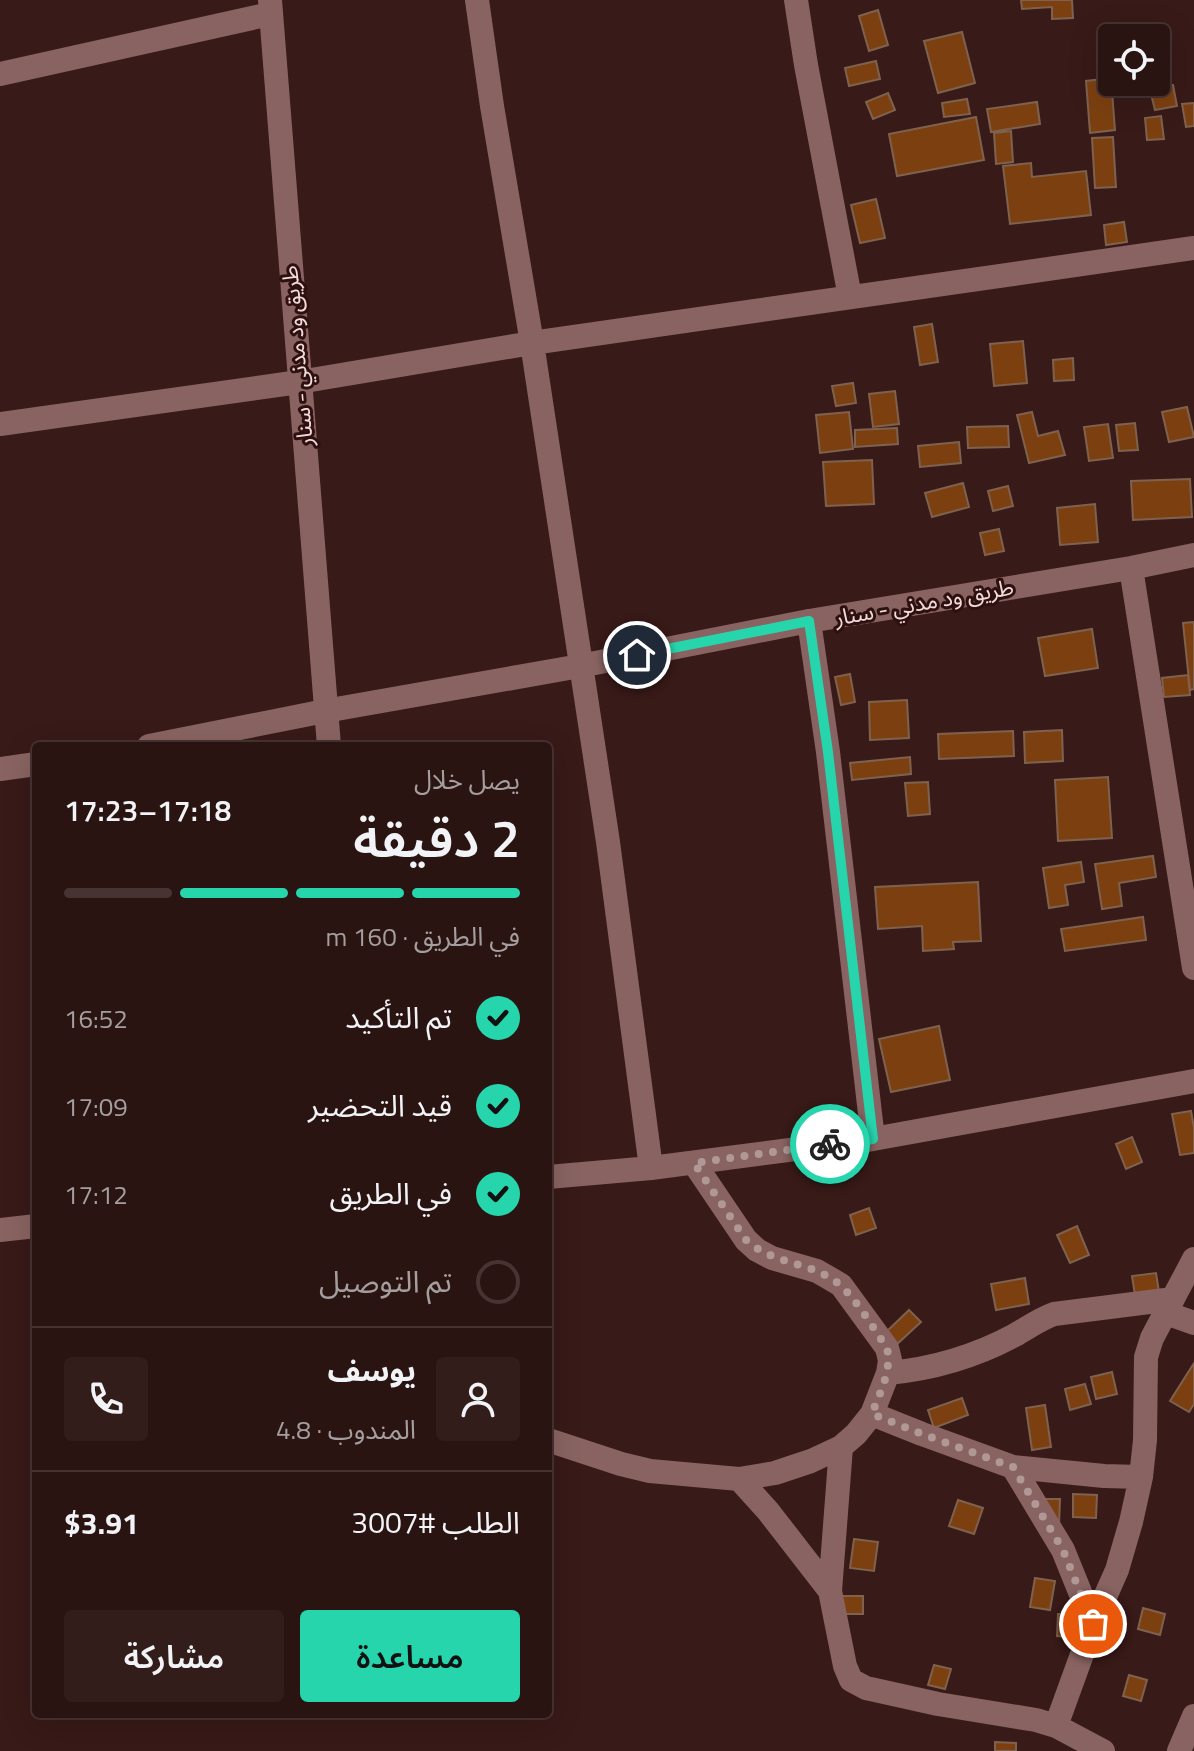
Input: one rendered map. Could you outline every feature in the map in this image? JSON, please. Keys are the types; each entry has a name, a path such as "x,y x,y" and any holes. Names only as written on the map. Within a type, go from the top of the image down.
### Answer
{"street":[{"path":"477,0 608,842 651,1168"},
{"path":"796,0 850,297"},
{"path":"0,74 270,7"},
{"name":"طريق ود مدني - سنار","path":"270,7 329,742"},
{"path":"0,424 299,382 532,343 1194,248"},
{"name":"طريق ود مدني - سنار","path":"169,742 809,621 1194,555"},
{"path":"1131,568 1194,968"},
{"path":"809,621 828,752 873,1139"},
{"path":"0,769 32,765"},
{"path":"552,1177 694,1163 873,1139 1194,1081"},
{"path":"552,1441 650,1471 739,1479 775,1473 841,1447 872,1414 888,1373 890,1360 887,1348 841,1285 817,1271 772,1258 746,1240 694,1163"},
{"path":"0,1230 32,1226"},
{"path":"1056,1726 1093,1624 1117,1570 1131,1522 1145,1440 1146,1357 1152,1338 1194,1259"},
{"path":"888,1373 918,1370 956,1360 1054,1314 1170,1306 1194,1323"},
{"path":"872,1414 1013,1467 1141,1477"},
{"path":"841,1447 830,1591 845,1666 851,1680 866,1688 923,1701 1036,1720 1056,1726 1103,1751"},
{"path":"1013,1467 1063,1550 1093,1624"},
{"path":"739,1479 830,1591"},
{"path":"1179,1751 1194,1716"}],"building":[{"path":"1021,0 1072,0 1073,18 1052,19 1052,7 1022,9"},
{"path":"878,10 888,45 869,51 859,16"},
{"path":"962,32 975,83 938,93 924,41"},
{"path":"876,61 880,79 849,86 845,68"},
{"path":"1098,80 1098,96 1112,96 1115,130 1090,133 1086,81"},
{"path":"1173,85 1177,106 1155,110 1152,96 1170,96 1170,86"},
{"path":"888,93 895,110 873,119 866,102"},
{"path":"967,99 970,114 944,117 942,103"},
{"path":"1037,102 1040,124 991,132 987,109"},
{"path":"1194,103 1194,126 1186,127 1182,104"},
{"path":"1161,116 1164,139 1147,140 1145,118"},
{"path":"976,117 984,160 897,176 889,134"},
{"path":"1011,131 1013,162 996,164 994,133"},
{"path":"1113,137 1116,187 1095,188 1092,138"},
{"path":"1031,163 1032,177 1086,171 1091,215 1010,224 1003,166"},
{"path":"876,199 885,238 860,243 851,205"},
{"path":"1124,222 1127,242 1106,245 1104,225"},
{"path":"932,324 938,362 920,365 914,327"},
{"path":"1023,341 1027,383 994,386 990,344"},
{"path":"1073,358 1074,380 1054,381 1053,360"},
{"path":"853,383 856,403 836,406 832,386"},
{"path":"895,391 899,424 873,427 869,394"},
{"path":"1187,407 1194,437 1169,442 1162,412"},
{"path":"849,412 853,449 820,453 816,415"},
{"path":"1032,412 1038,436 1058,431 1065,455 1029,463 1017,415"},
{"path":"1135,423 1138,450 1119,451 1116,425"},
{"path":"1108,424 1113,458 1089,461 1084,427"},
{"path":"1008,426 1009,447 968,448 967,427"},
{"path":"897,428 898,444 855,447 855,430"},
{"path":"959,442 961,463 920,467 918,446"},
{"path":"872,460 874,504 826,506 823,462"},
{"path":"1190,479 1192,517 1133,520 1131,481"},
{"path":"963,483 969,507 932,517 925,493"},
{"path":"1008,486 1013,506 993,511 988,491"},
{"path":"1095,504 1098,542 1060,545 1057,508"},
{"path":"999,529 1004,551 985,555 980,533"},
{"path":"1194,622 1194,689 1190,690 1183,623"},
{"path":"1092,629 1098,668 1045,676 1038,638"},
{"path":"850,674 855,702 841,705 835,677"},
{"path":"1188,675 1190,695 1164,697 1162,678"},
{"path":"907,700 909,738 870,740 869,702"},
{"path":"1062,730 1063,761 1025,763 1024,732"},
{"path":"1013,731 1014,756 939,759 938,734"},
{"path":"910,757 911,774 852,780 850,763"},
{"path":"1108,777 1112,838 1058,841 1055,780"},
{"path":"928,782 930,814 908,816 905,783"},
{"path":"1153,856 1156,877 1119,883 1122,906 1102,909 1095,864"},
{"path":"1081,862 1084,882 1065,885 1068,905 1049,908 1043,868"},
{"path":"978,882 981,941 953,942 954,949 923,951 922,926 878,929 875,887"},
{"path":"1143,917 1146,940 1065,951 1061,929"},
{"path":"939,1026 950,1080 891,1092 879,1039"},
{"path":"1191,1111 1194,1153 1180,1155 1172,1114"},
{"path":"1132,1137 1142,1162 1126,1169 1116,1144"},
{"path":"869,1208 876,1228 856,1235 850,1215"},
{"path":"1077,1226 1089,1255 1070,1263 1057,1235"},
{"path":"1156,1273 1159,1292 1135,1295 1132,1276"},
{"path":"1025,1278 1029,1304 996,1310 991,1284"},
{"path":"909,1310 921,1322 895,1346 884,1334"},
{"path":"1194,1363 1194,1404 1189,1412 1170,1401"},
{"path":"1112,1372 1117,1394 1096,1399 1091,1377"},
{"path":"1085,1384 1091,1404 1070,1410 1065,1389"},
{"path":"962,1398 968,1415 934,1428 928,1410"},
{"path":"1045,1405 1051,1447 1032,1450 1026,1408"},
{"path":"1073,1494 1097,1495 1096,1518 1073,1517"},
{"path":"1044,1499 1060,1499 1059,1525"},
{"path":"958,1500 983,1508 974,1534 949,1526"},
{"path":"854,1539 878,1542 874,1571 850,1568"},
{"path":"1035,1578 1055,1581 1050,1610 1030,1607"},
{"path":"836,1596 863,1596 863,1614 836,1614"},
{"path":"1143,1608 1165,1614 1160,1635 1138,1629"},
{"path":"1058,1614 1087,1616 1085,1638 1057,1636"},
{"path":"934,1665 951,1669 945,1689 928,1685"},
{"path":"1129,1675 1147,1680 1141,1701 1123,1696"},
{"path":"995,1742 1016,1743 1016,1751 995,1751"}],"way so far":[{"path":"830,1144 694,1163 746,1240 772,1258 817,1271 841,1285 887,1348 890,1360 888,1373 872,1414 1013,1467 1063,1550 1093,1624"}],"route":[{"path":"637,655 809,621 828,752 873,1139 830,1144"}]}
